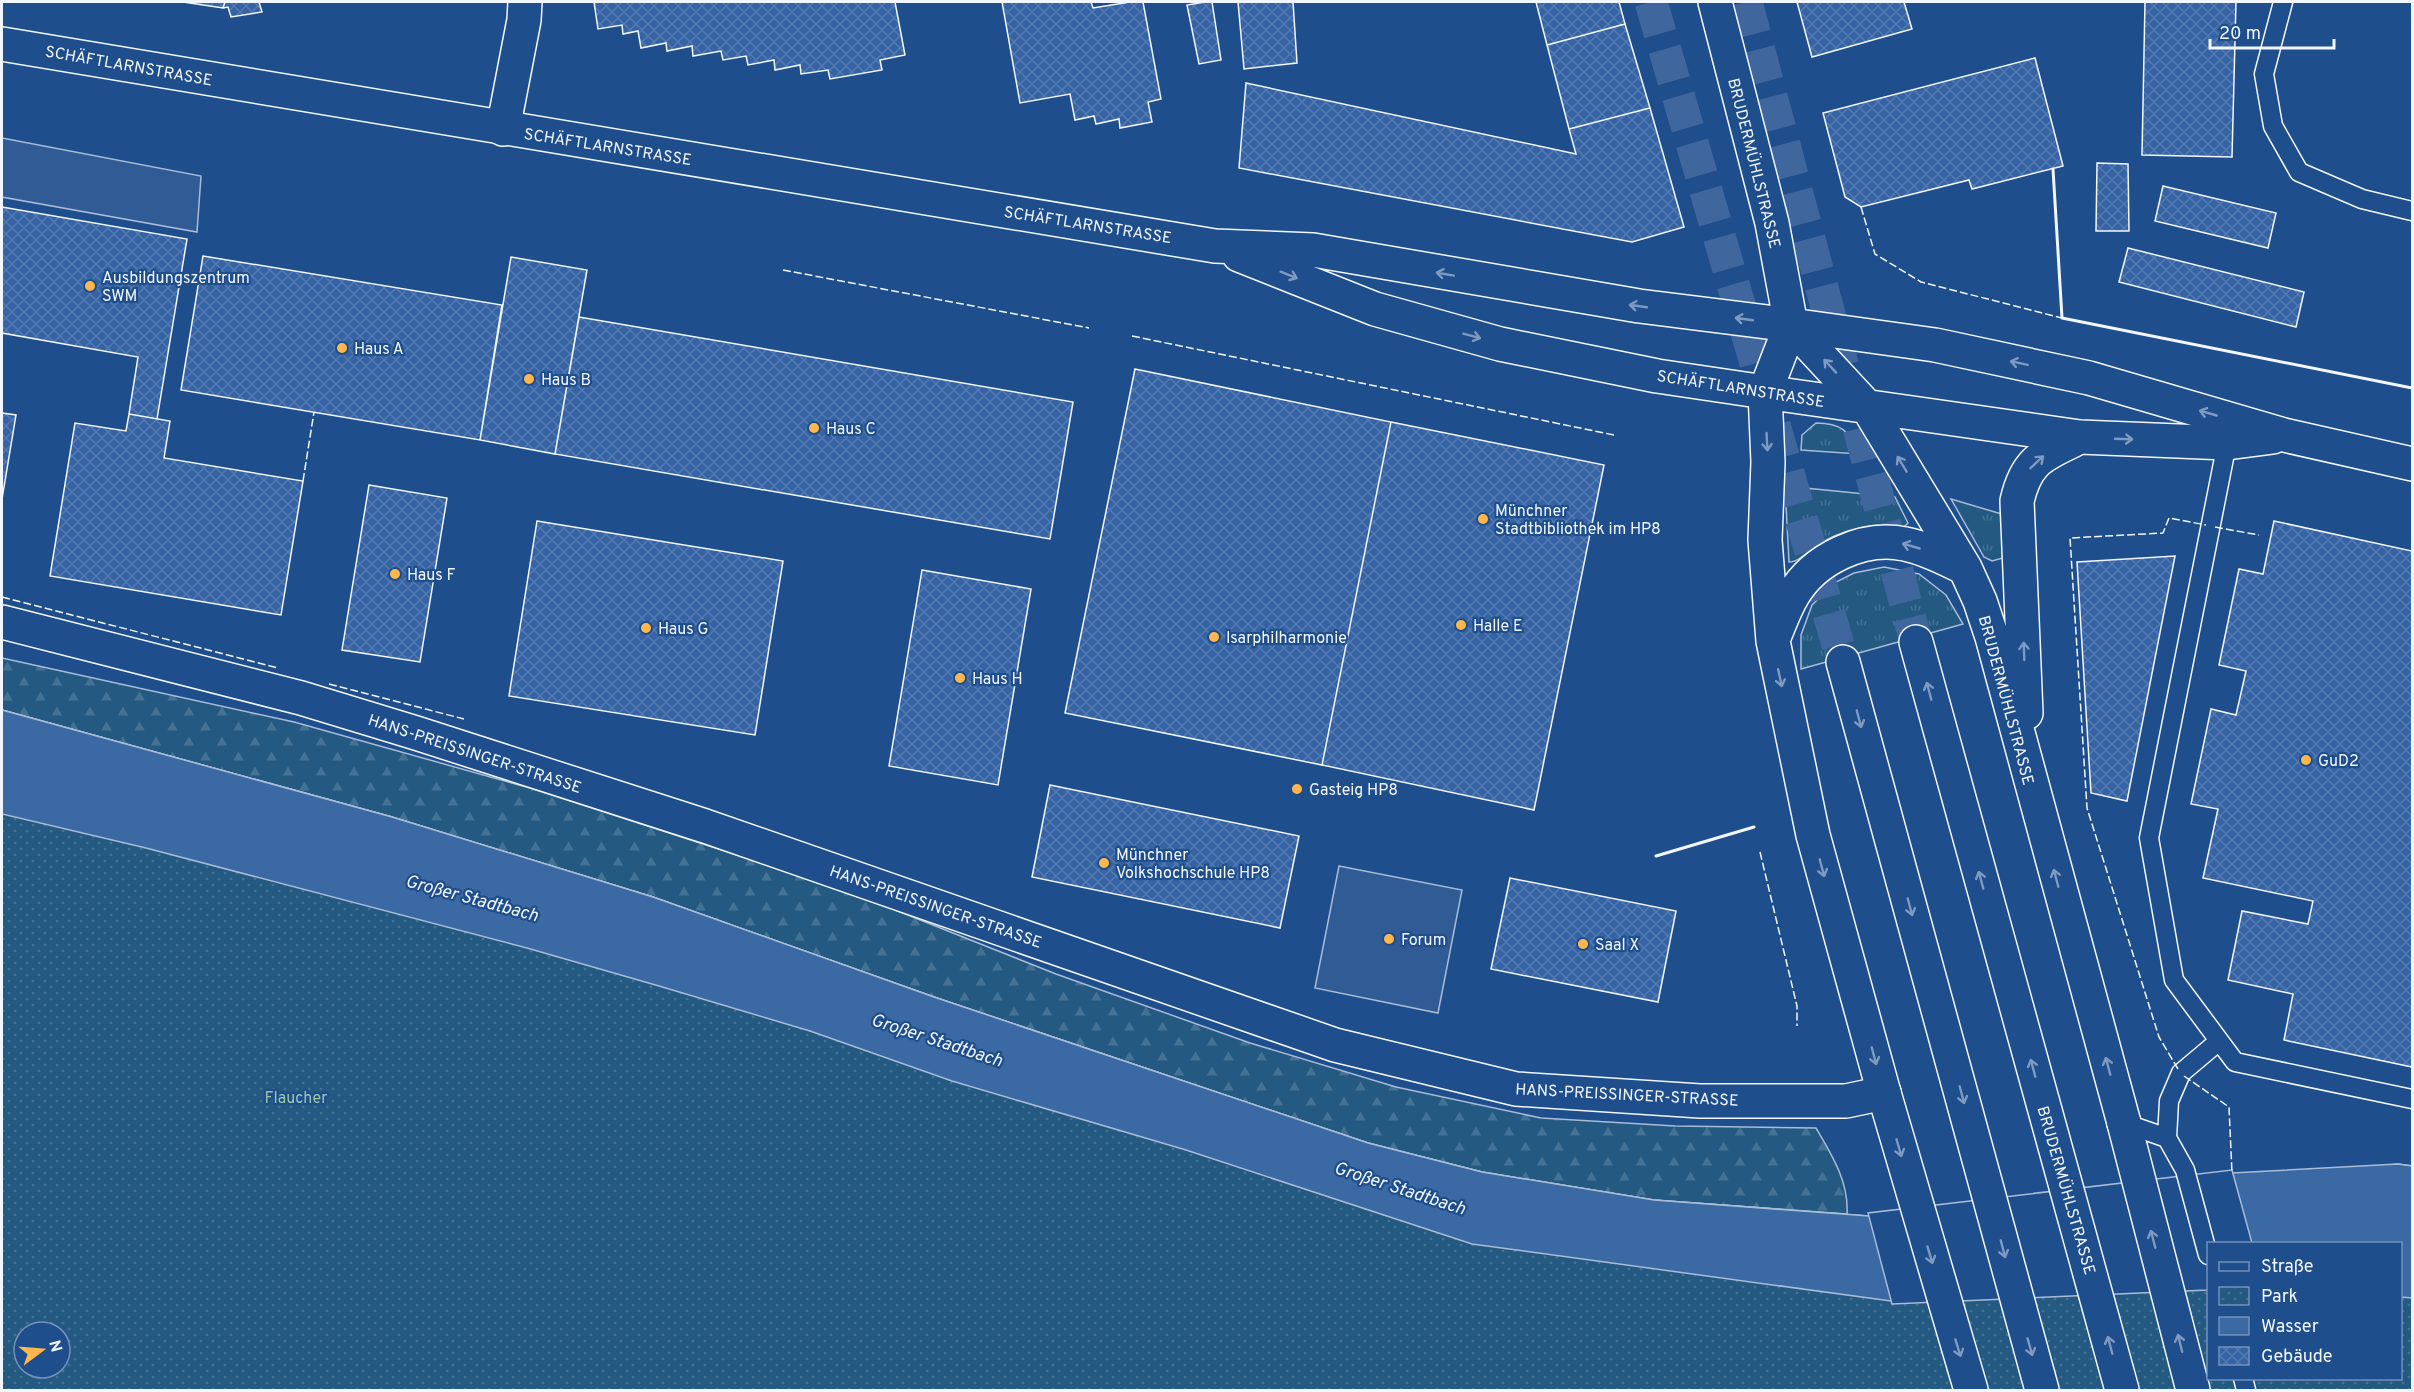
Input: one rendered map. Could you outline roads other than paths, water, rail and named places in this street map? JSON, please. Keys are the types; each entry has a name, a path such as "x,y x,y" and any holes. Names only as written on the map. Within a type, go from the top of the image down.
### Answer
{"main road":[{"path":"503,129 524,20 525,2"},
{"name":"BRUDERMÜHLSTRASSE","path":"1715,2 1772,223 1791,325 1868,408 1965,568 1986,619 2124,1122 2193,1390"},
{"name":"SCHÄFTLARNSTRASSE","path":"2,44 1215,246 1313,250 1639,306 1935,345 2089,378 2284,435 2412,464"},
{"name":"SCHÄFTLARNSTRASSE","path":"1215,246 1375,309 1500,344 1657,376 2080,437 2227,443 2284,435"},
{"path":"1791,325 1765,392 1768,462 1766,540 1773,640 1813,835 1915,1204 1971,1390"},
{"path":"2027,772 2017,501 2025,475 2036,461 2080,437"},
{"path":"1773,640 1793,595 1807,576 1827,560 1852,548 1876,542 1903,543 1965,568"},
{"name":"HANS-PREISSINGER-STRASSE","path":"2,622 301,698 427,737 716,830 1335,1045 1516,1089 1700,1101 1846,1101 1884,1093"},
{"name":"BRUDERMÜHLSTRASSE","path":"1916,642 2122,1390"},
{"path":"1843,662 2042,1390"}],"lane":[{"path":"2283,2 2264,74 2273,126 2299,172 2362,199 2412,211"},
{"path":"2227,443 2149,838 2174,980 2235,1062 2412,1099"},
{"path":"2207,1250 2185,1170 2167,1138 2169,1101 2181,1073 2219,1041"},
{"path":"2124,1122 2167,1138"}],"water":[{"name":"Großer Stadtbach","path":"2,710 392,817 653,897 934,997 1368,1143 1482,1172 1654,1200 1869,1216 2232,1173 2398,1164 2412,1166 2412,1298 2402,1297 2402,1242 2207,1242 2207,1244 1891,1301 1472,1244 1186,1150 952,1081 810,1031 659,986 527,948 146,848 2,814"}],"tunnel":[{"path":"1651,2 1843,662"},
{"path":"1746,2 1916,642"}],"place":[{"name":"Ausbildungszentrum SWM","path":"90,286"},
{"name":"Haus A","path":"342,348"},
{"name":"Haus B","path":"529,379"},
{"name":"Haus C","path":"814,428"},
{"name":"Münchner Stadtbibliothek im HP8","path":"1483,519"},
{"name":"Haus F","path":"395,574"},
{"name":"Halle E","path":"1461,625"},
{"name":"Haus G","path":"646,628"},
{"name":"Isarphilharmonie","path":"1214,637"},
{"name":"Haus H","path":"960,678"},
{"name":"GuD2","path":"2306,760"},
{"name":"Gasteig HP8","path":"1297,789"},
{"name":"Münchner Volkshochschule HP8","path":"1104,863"},
{"name":"Forum","path":"1389,939"},
{"name":"Saal X","path":"1583,944"}],"park label":[{"name":"Flaucher","path":"296,1097"}]}
